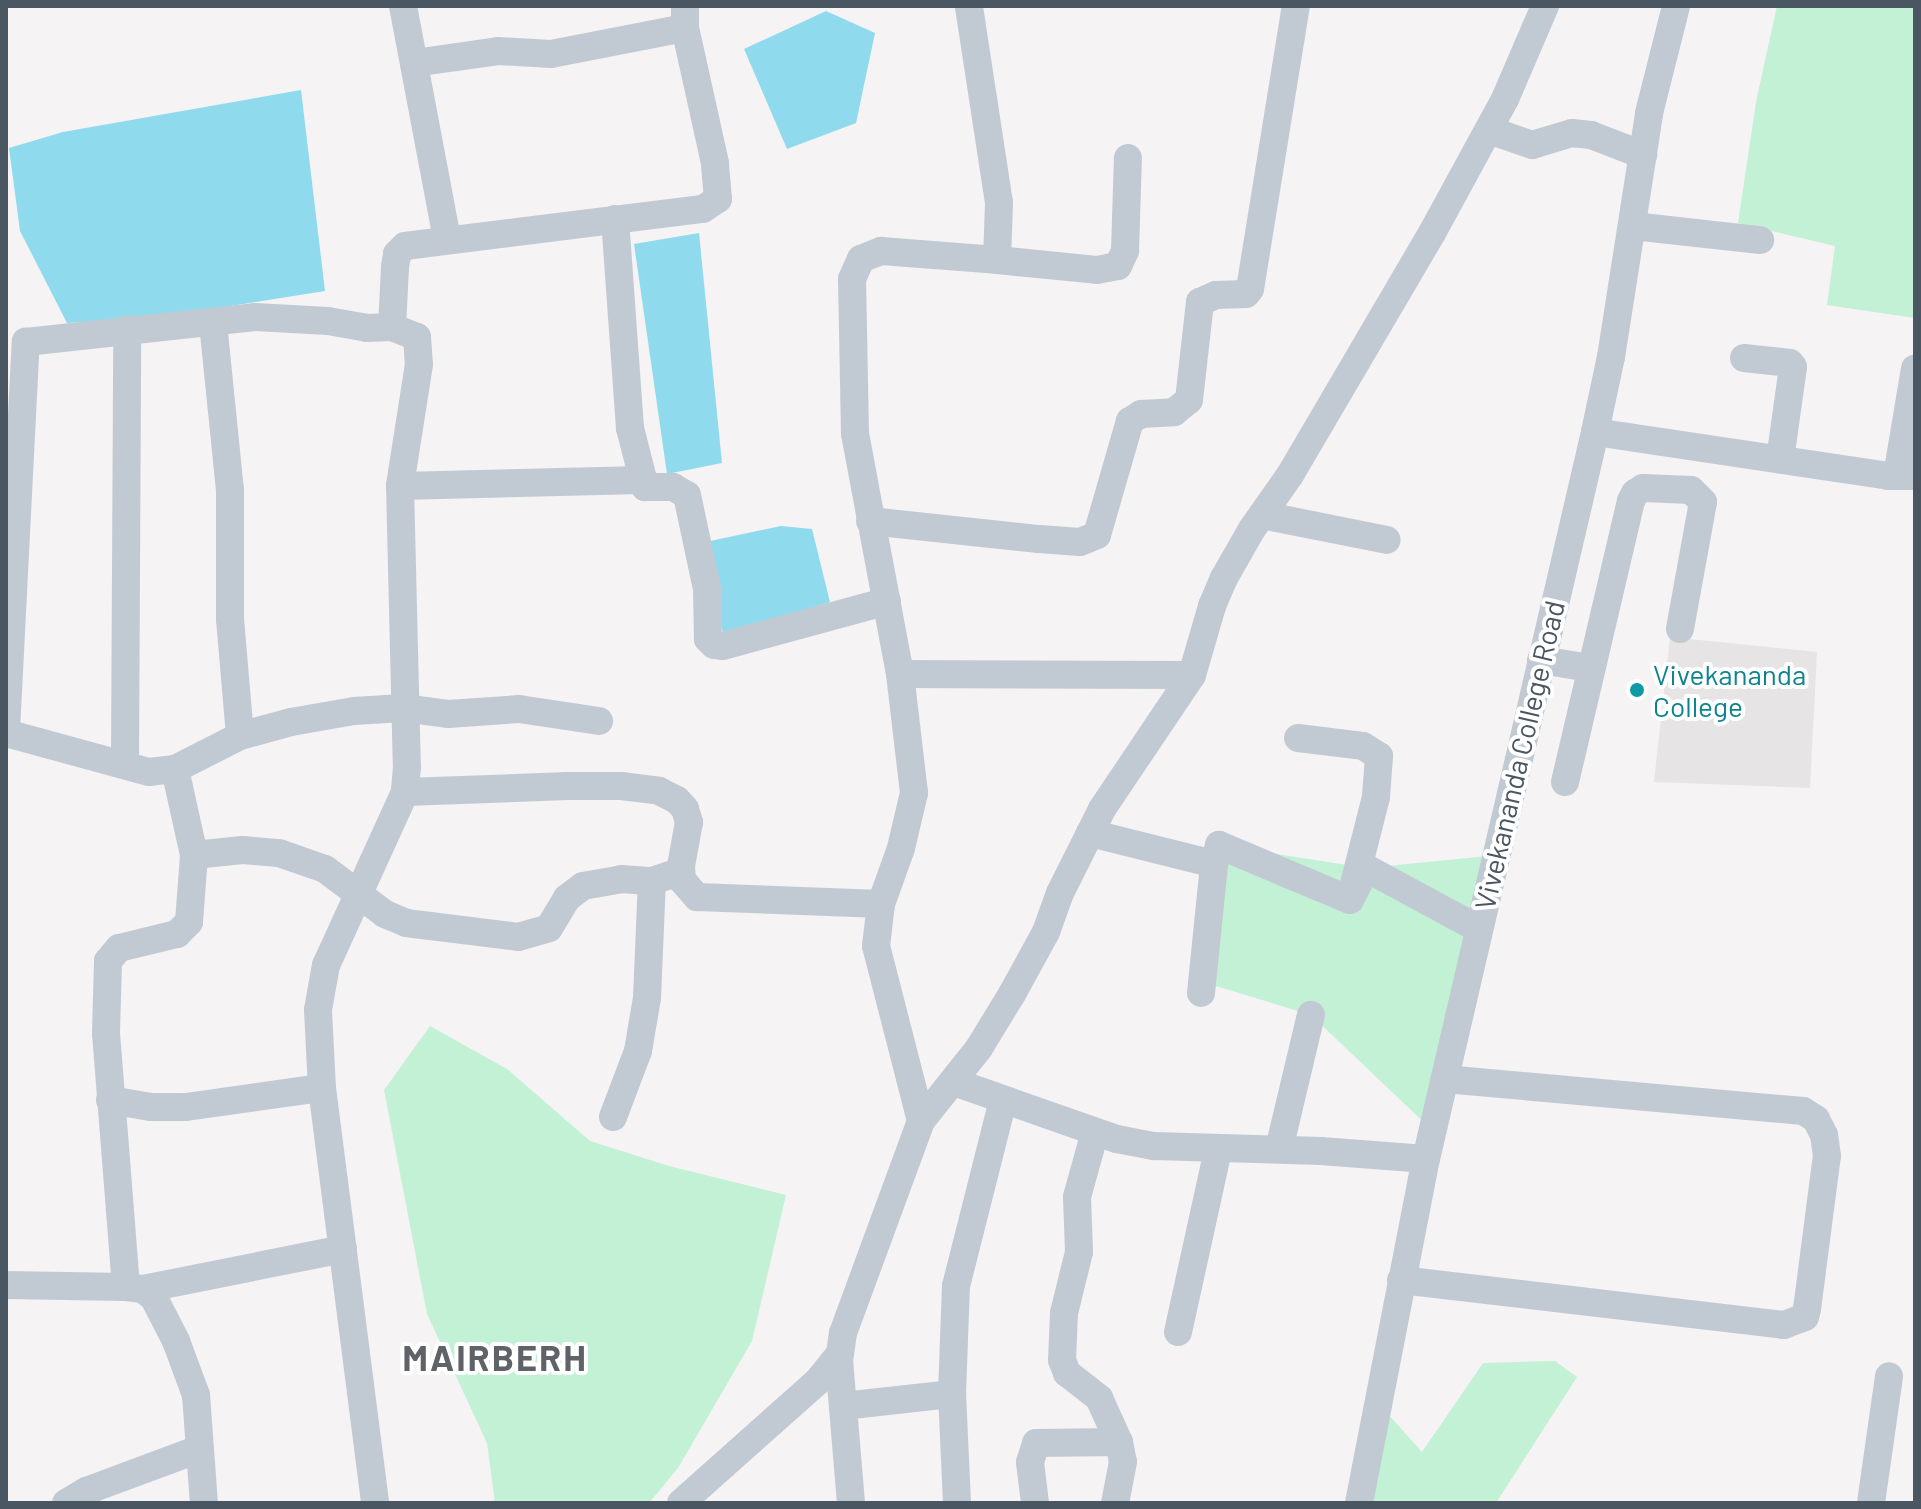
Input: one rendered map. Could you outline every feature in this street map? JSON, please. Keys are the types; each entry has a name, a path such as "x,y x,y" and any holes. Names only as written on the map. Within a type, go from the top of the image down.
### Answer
{"street":[{"path":"403,6 447,239"},
{"path":"969,6 999,203 997,260"},
{"path":"870,521 1080,542 1097,535 1130,421 1141,414 1174,412 1189,400 1200,302 1216,295 1246,294 1250,289 1296,6"},
{"path":"851,1503 840,1354 843,1333 921,1121 954,1082 1025,973 1090,833 1120,780 1192,675 1224,578 1341,392 1489,130 1545,6"},
{"name":"Vivekananda College Road","path":"1359,1503 1426,1159 1595,432 1643,155 1676,6"},
{"path":"392,327 397,254 405,246 703,209 718,199 715,163 685,17 562,53 498,51 414,63"},
{"path":"1489,130 1532,145 1572,133 1591,135 1643,155"},
{"path":"921,1121 876,946 881,904 901,848 914,793 900,674 855,434 852,279 861,259 881,251 1097,270 1118,266 1125,251 1128,158"},
{"path":"615,219 625,388 642,480 652,490 673,487 687,495 707,589 708,639 714,645 723,646 887,601"},
{"path":"1633,226 1760,240"},
{"path":"375,1503 322,1088 318,1010 326,965 405,792 407,767 403,708 400,486 420,346 417,337 409,331 392,327 366,328 290,318 255,317 127,329 16,346 6,732 149,772 175,769 240,736 354,711 403,708 448,714 519,709 599,721"},
{"path":"213,323 230,490 232,677 240,736"},
{"path":"125,763 127,329"},
{"path":"1744,358 1790,363 1793,367 1780,459"},
{"path":"1595,432 1906,476 1915,369"},
{"path":"400,486 642,480"},
{"path":"1565,782 1631,501 1635,493 1643,488 1691,490 1703,502 1680,629"},
{"path":"1262,515 1387,540"},
{"path":"1541,660 1590,668"},
{"path":"900,674 1192,675"},
{"path":"1298,738 1363,746 1379,756 1376,797 1350,900"},
{"path":"134,1288 110,1100 106,1033 108,961 119,948 177,934 189,922 194,855 175,769"},
{"path":"405,792 581,786 659,791 677,800 689,822 681,874 687,890 697,897 881,904"},
{"path":"1090,833 1214,864"},
{"path":"1201,993 1214,864 1219,845 1350,900"},
{"path":"194,855 243,850 279,853 325,869 385,914 406,923 518,937 549,928 567,898 583,886 621,879 652,881 681,874"},
{"path":"1350,900 1366,868 1479,929"},
{"path":"613,1117 634,1064 647,998 652,881"},
{"path":"1279,1149 1311,1015"},
{"path":"1401,1280 1784,1325 1805,1317 1807,1309 1827,1156 1824,1135 1816,1119 1803,1111 1444,1079"},
{"path":"954,1082 1095,1132 1154,1146 1218,1150 1279,1149 1426,1159"},
{"path":"110,1100 151,1107 186,1107 322,1088"},
{"path":"957,1503 952,1394 956,1286 1003,1100"},
{"path":"1095,1132 1077,1197 1079,1252 1063,1322 1062,1360 1067,1373 1099,1398 1119,1442 1123,1462 1115,1503"},
{"path":"1178,1332 1218,1150"},
{"path":"6,1285 134,1288 343,1249"},
{"path":"134,1288 154,1298 191,1378 204,1503"},
{"path":"681,1503 817,1382 840,1354"},
{"path":"1871,1503 1889,1376"},
{"path":"843,1406 952,1394"},
{"path":"1035,1503 1030,1462 1036,1443 1119,1442"},
{"path":"66,1503 86,1491 199,1449"}],"shaded area":[{"path":"1670,637 1817,652 1810,788 1654,782"}],"green space":[{"path":"1777,6 1915,6 1915,318 1827,305 1835,246 1738,223 1756,102"},
{"path":"1219,845 1366,868 1498,855 1433,1131 1311,1015 1206,983"},
{"path":"430,1026 507,1069 590,1141 669,1166 786,1195 752,1341 678,1468 649,1503 495,1503 487,1443 427,1314 384,1090"},
{"path":"1555,1361 1577,1377 1496,1503 1362,1503 1378,1403 1422,1452 1483,1363"}],"water":[{"path":"826,11 875,33 856,123 787,149 744,49"},
{"path":"301,90 325,291 162,317 67,323 20,231 9,148 63,132"},
{"path":"699,233 722,463 667,474 634,244"},
{"path":"781,526 812,529 830,602 724,637 701,543"}],"place":[{"name":"Vivekananda College","path":"1637,690"}],"district":[{"name":"MAIRBERH","path":"495,1357"}]}
